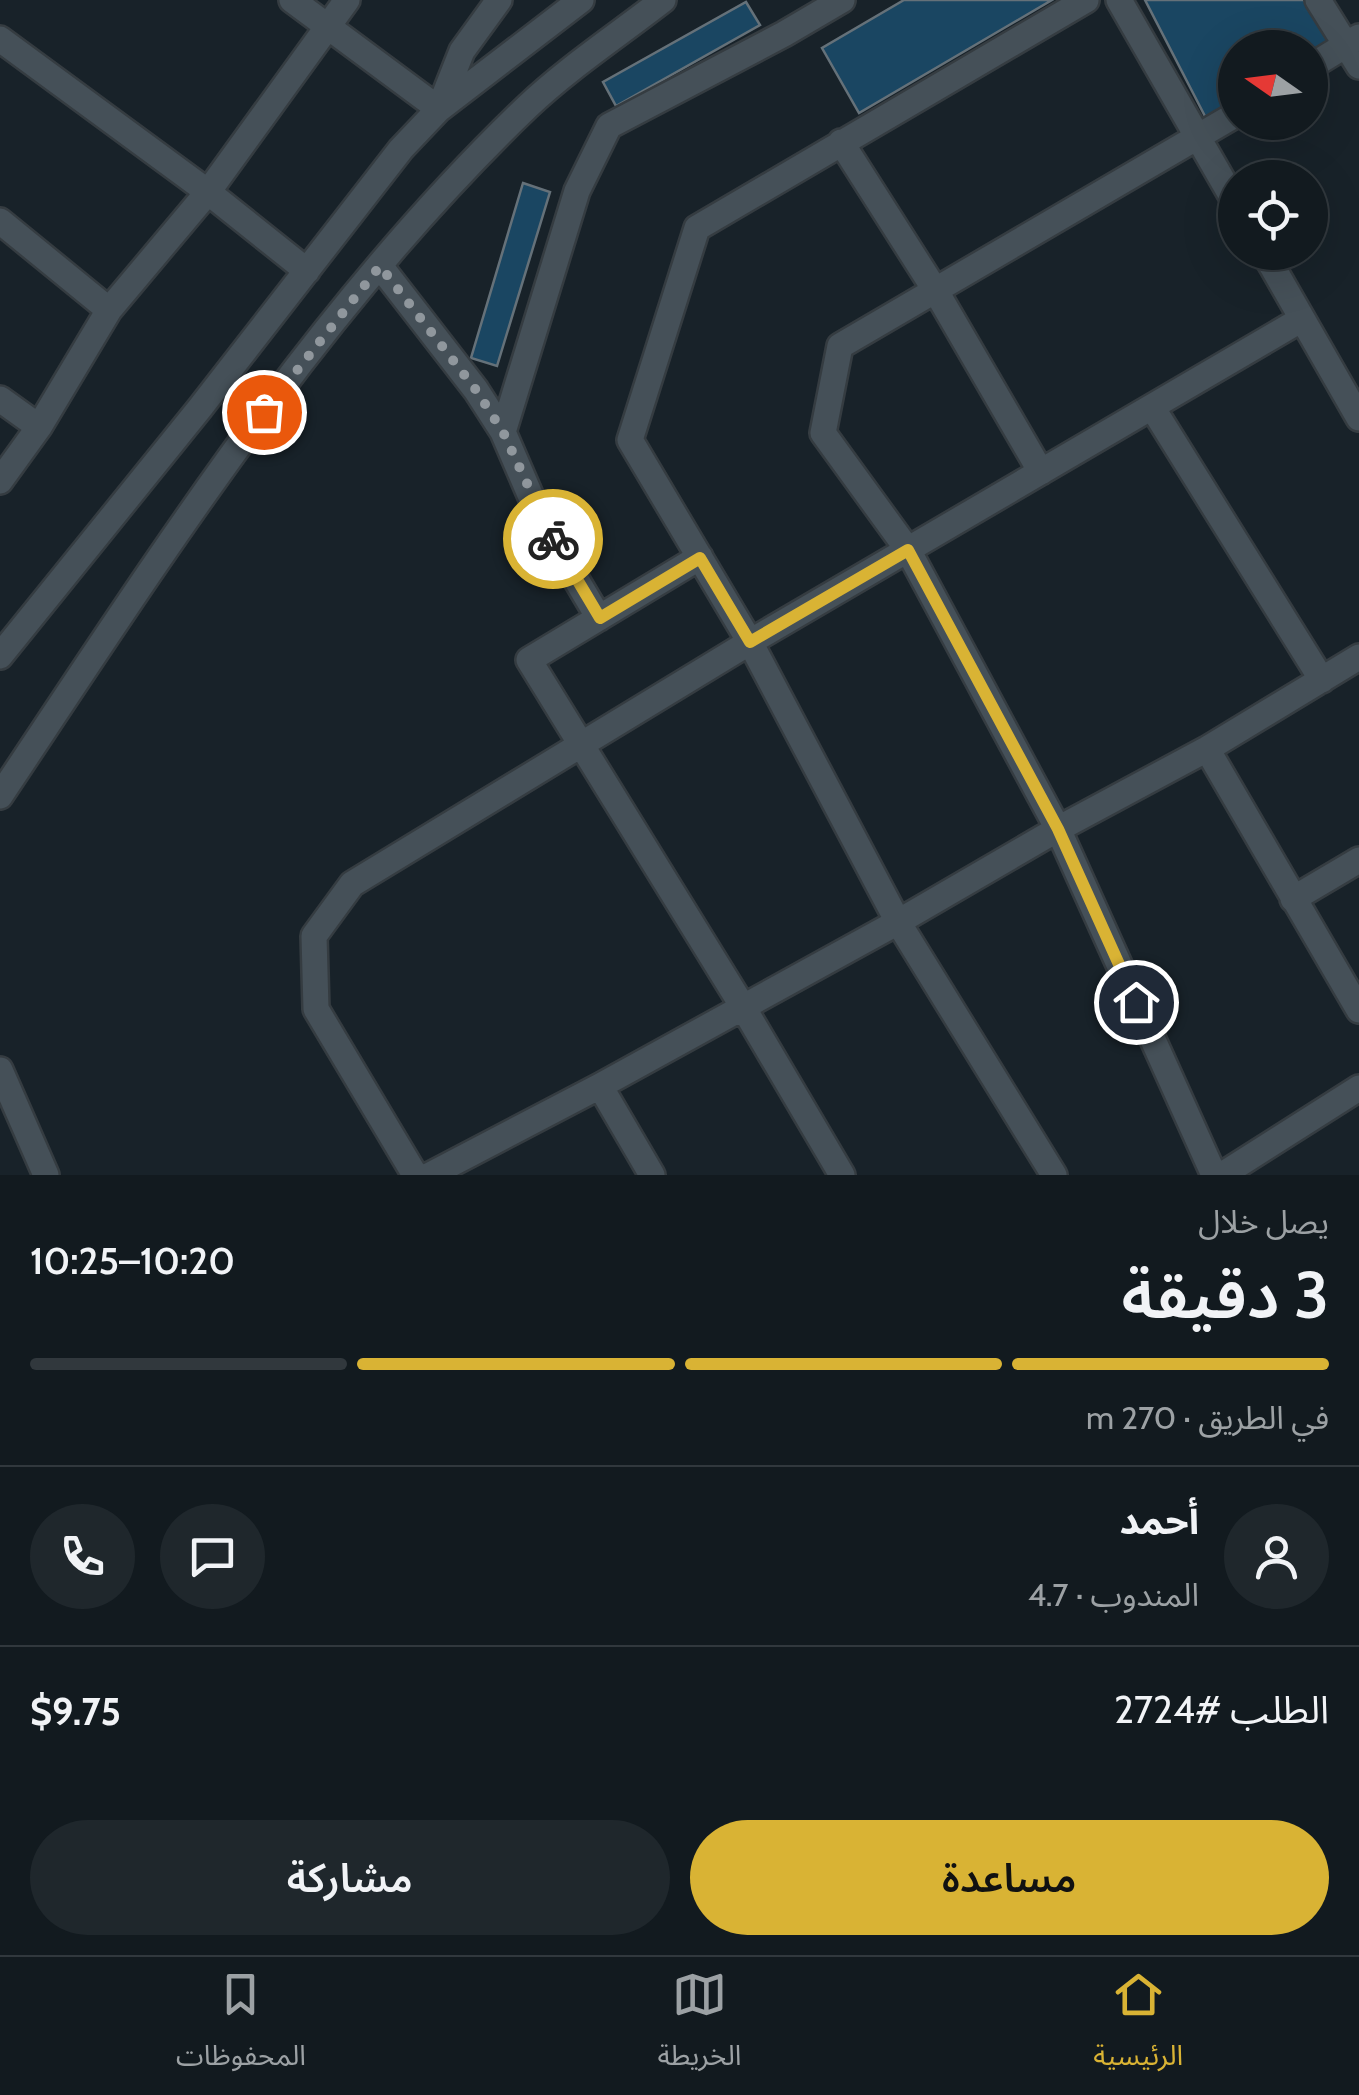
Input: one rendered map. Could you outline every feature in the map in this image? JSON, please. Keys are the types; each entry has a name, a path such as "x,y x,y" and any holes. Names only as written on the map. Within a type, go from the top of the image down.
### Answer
{"street":[{"path":"292,0 439,109"},
{"path":"0,481 39,427 109,310 208,192 347,0"},
{"path":"439,109 462,51 499,0"},
{"path":"0,656 400,150 439,109 581,0"},
{"path":"0,796 240,442 380,266 479,154 531,103 664,0"},
{"path":"503,432 577,191 609,126 842,0"},
{"path":"1054,1175 898,922 750,642 630,440 697,228 1086,0"},
{"path":"1118,0 1218,173"},
{"path":"1318,0 1355,49 1328,60"},
{"path":"0,39 307,270"},
{"path":"1214,1175 1058,829 908,550 823,433 840,346 1218,126"},
{"path":"841,142 937,292 1041,472"},
{"path":"0,221 109,310"},
{"path":"380,266 476,390 503,432 541,520 600,618"},
{"path":"1274,270 1359,418"},
{"path":"415,1175 316,1009 314,936 352,884 750,642 1302,319"},
{"path":"0,399 39,427"},
{"path":"1152,407 1322,680"},
{"path":"700,558 529,660 842,1175"},
{"path":"430,1175 898,922 1207,749 1359,657"},
{"path":"1207,749 1359,1010"},
{"path":"1294,899 1359,860"},
{"path":"0,1070 46,1175"},
{"path":"600,1086 652,1175"},
{"path":"1222,1175 1359,1088"}],"building":[{"path":"904,0 1052,0 859,113 822,48"},
{"path":"1145,0 1304,0 1322,30 1218,30 1218,116 1208,122"},
{"path":"746,2 760,25 616,106 603,82"},
{"path":"523,183 550,192 497,366 471,358"}],"way so far":[{"path":"264,412 380,266 476,390 503,432 553,539"}],"route":[{"path":"553,539 600,618 700,558 750,642 908,550 1058,829 1136,1002"}]}
